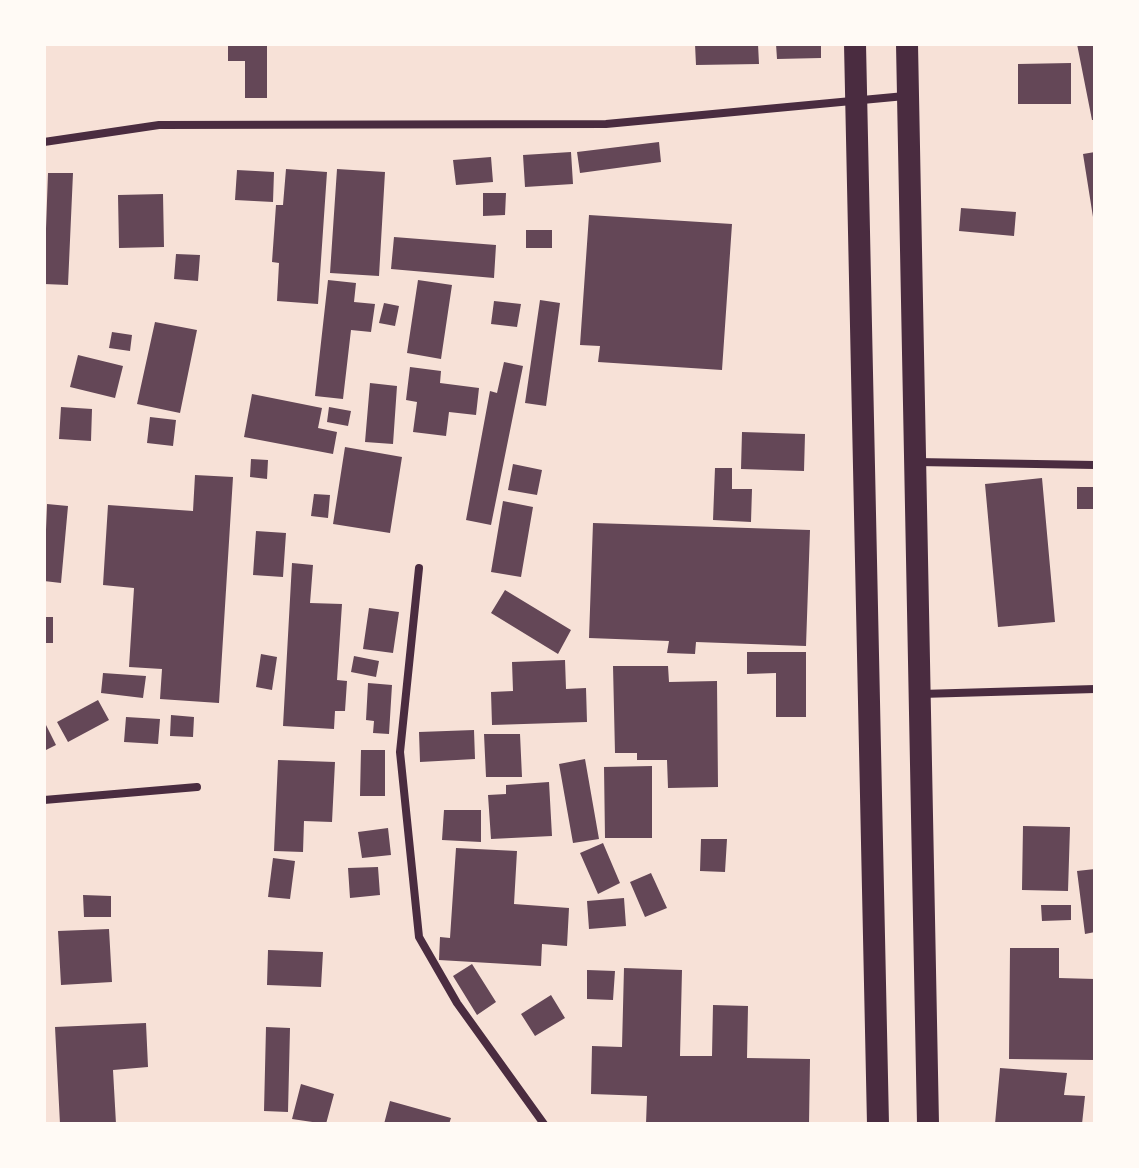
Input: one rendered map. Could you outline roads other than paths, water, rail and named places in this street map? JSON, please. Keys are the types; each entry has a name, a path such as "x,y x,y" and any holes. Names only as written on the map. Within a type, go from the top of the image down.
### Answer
{"highway":[{"path":"855,44 878,1124"},
{"path":"907,44 928,1124"}],"street":[{"path":"44,142 159,125 606,124 857,98 909,96"},
{"path":"916,462 1095,465"},
{"path":"419,568 400,752 419,937 457,1003 544,1124"},
{"path":"921,694 1095,689"},
{"path":"44,800 197,787"}]}
